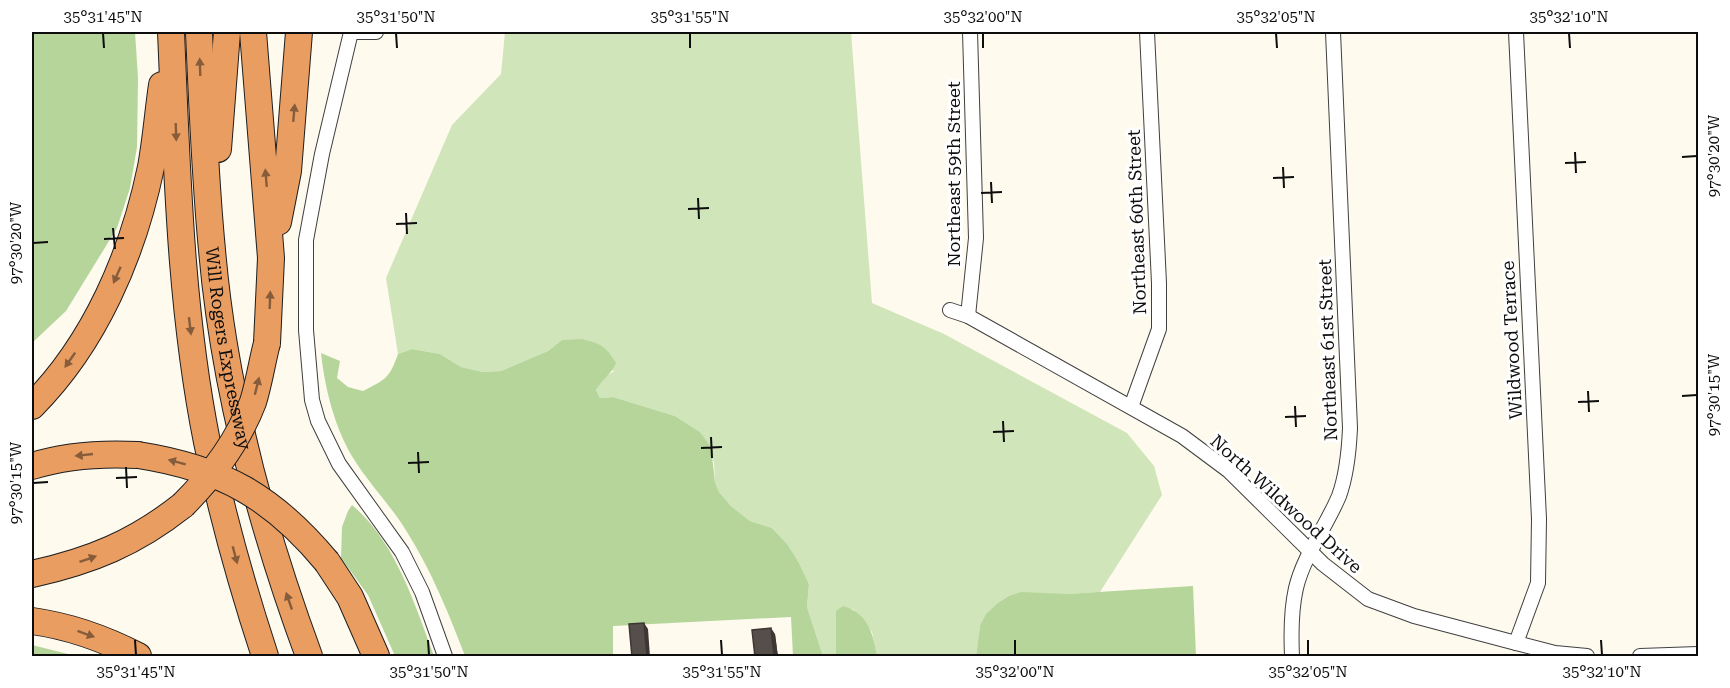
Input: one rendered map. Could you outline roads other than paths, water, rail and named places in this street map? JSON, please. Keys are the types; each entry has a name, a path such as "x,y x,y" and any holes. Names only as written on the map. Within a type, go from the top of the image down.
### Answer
{"highway":[{"path":"32,406 69,363 92,327 118,275 143,200 151,165 170,32"},
{"name":"Will Rogers Expressway","path":"170,32 182,250 197,375 207,440 220,499 237,564 266,657"},
{"name":"Will Rogers Expressway","path":"199,32 212,251 232,388 250,467 282,580 309,657"},
{"path":"212,251 227,32"},
{"path":"32,574 82,562 105,553 146,532 183,505 219,464 242,426 252,402 267,343 271,258 254,32"},
{"path":"271,258 288,171 299,32"},
{"path":"32,465 89,454 138,455 192,466 243,488 284,516 327,562 350,597 376,657"},
{"path":"32,621 68,628 138,657"}],"street":[{"path":"376,32 351,32 322,154 306,240 306,330 312,400 318,421 339,464 402,552 422,592 445,657"},
{"name":"Northeast 59th Street","path":"968,316 976,237 970,32"},
{"name":"Northeast 60th Street","path":"1131,407 1159,329 1159,283 1147,32"},
{"name":"Northeast 61st Street","path":"1292,657 1292,616 1297,586 1339,495 1348,462 1350,428 1333,32"},
{"name":"Wildwood Terrace","path":"1516,32 1539,519 1538,583 1516,643"},
{"name":"North Wildwood Drive","path":"950,310 968,316 1182,436 1229,471 1323,564 1368,599 1414,616 1555,653 1587,657"},
{"path":"1640,657 1698,654"}]}
